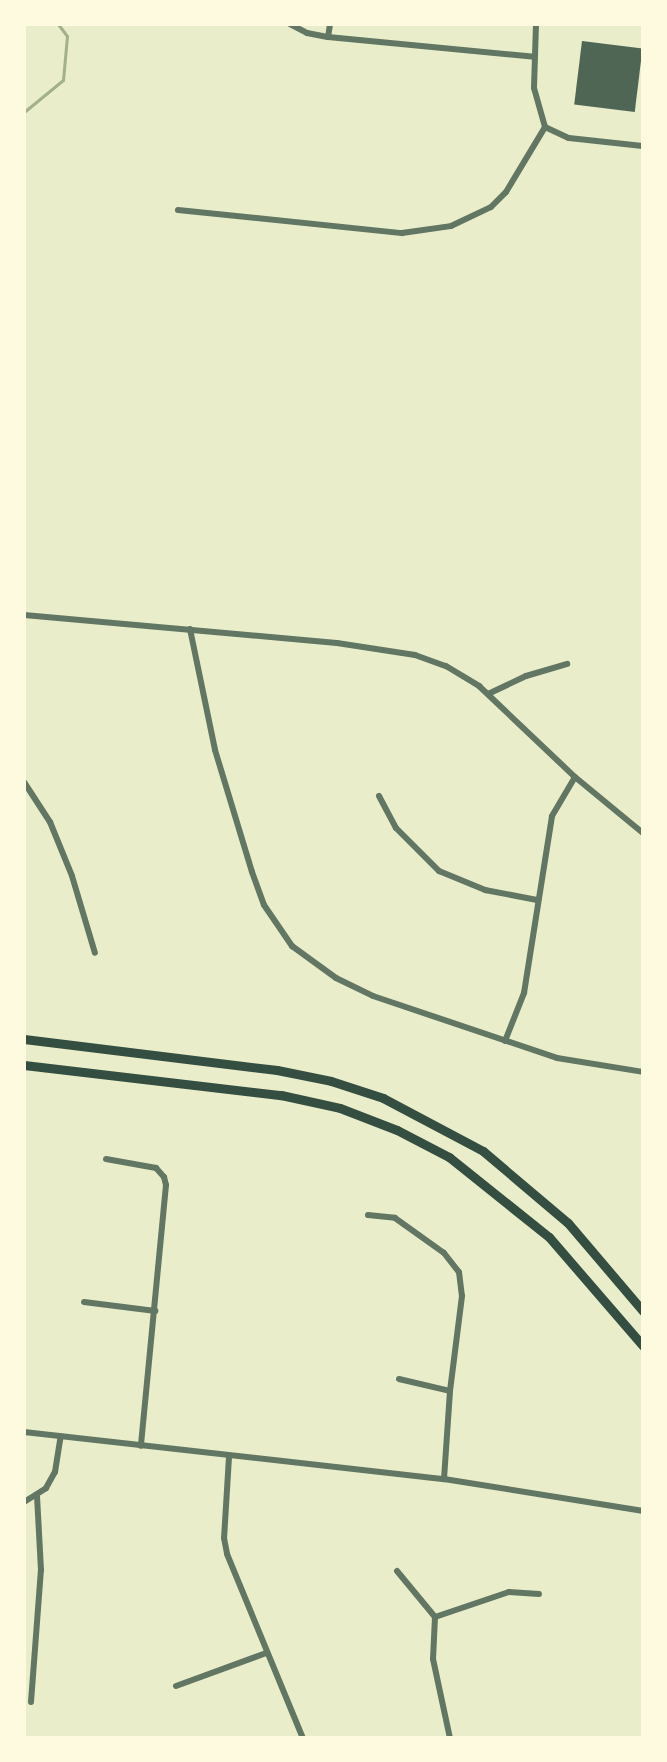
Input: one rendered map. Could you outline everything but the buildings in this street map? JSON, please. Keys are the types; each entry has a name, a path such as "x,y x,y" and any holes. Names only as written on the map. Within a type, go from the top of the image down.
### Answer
{"main road":[{"path":"24,1039 277,1070 331,1081 383,1098 483,1151 568,1223 643,1311"},
{"path":"24,1065 281,1095 340,1108 397,1130 449,1157 549,1237 643,1346"}],"street":[{"path":"290,24 307,33 328,37 534,57"},
{"path":"328,37 330,24"},
{"path":"536,24 536,104 545,127 569,138 643,146"},
{"path":"178,210 402,233 436,230 471,219 491,207 517,177 545,127"},
{"path":"24,615 337,643 415,655 461,673 488,694 575,777 643,833"},
{"path":"190,629 215,750 252,872 276,926 292,946 336,978 373,996 557,1058 643,1072"},
{"path":"488,694 526,676 567,664"},
{"path":"505,1041 524,993 552,816 575,777"},
{"path":"24,782 50,822 72,876 95,953"},
{"path":"379,796 396,828 439,871 485,890 537,900"},
{"path":"106,1159 150,1165 164,1177 165,1220 141,1446"},
{"path":"368,1215 395,1218 444,1253 459,1272 462,1296 450,1391 444,1479"},
{"path":"84,1302 155,1311"},
{"path":"399,1379 450,1391"},
{"path":"24,1432 444,1479 643,1511"},
{"path":"24,1502 37,1496 55,1472 61,1436"},
{"path":"229,1457 224,1538 227,1554 303,1738"},
{"path":"31,1702 41,1570 37,1496"},
{"path":"397,1571 435,1617 433,1659 450,1738"},
{"path":"435,1617 509,1592 539,1594"},
{"path":"176,1686 225,1672 266,1653"}],"waterway":[{"path":"24,112 63,80 67,36 58,24"}]}
